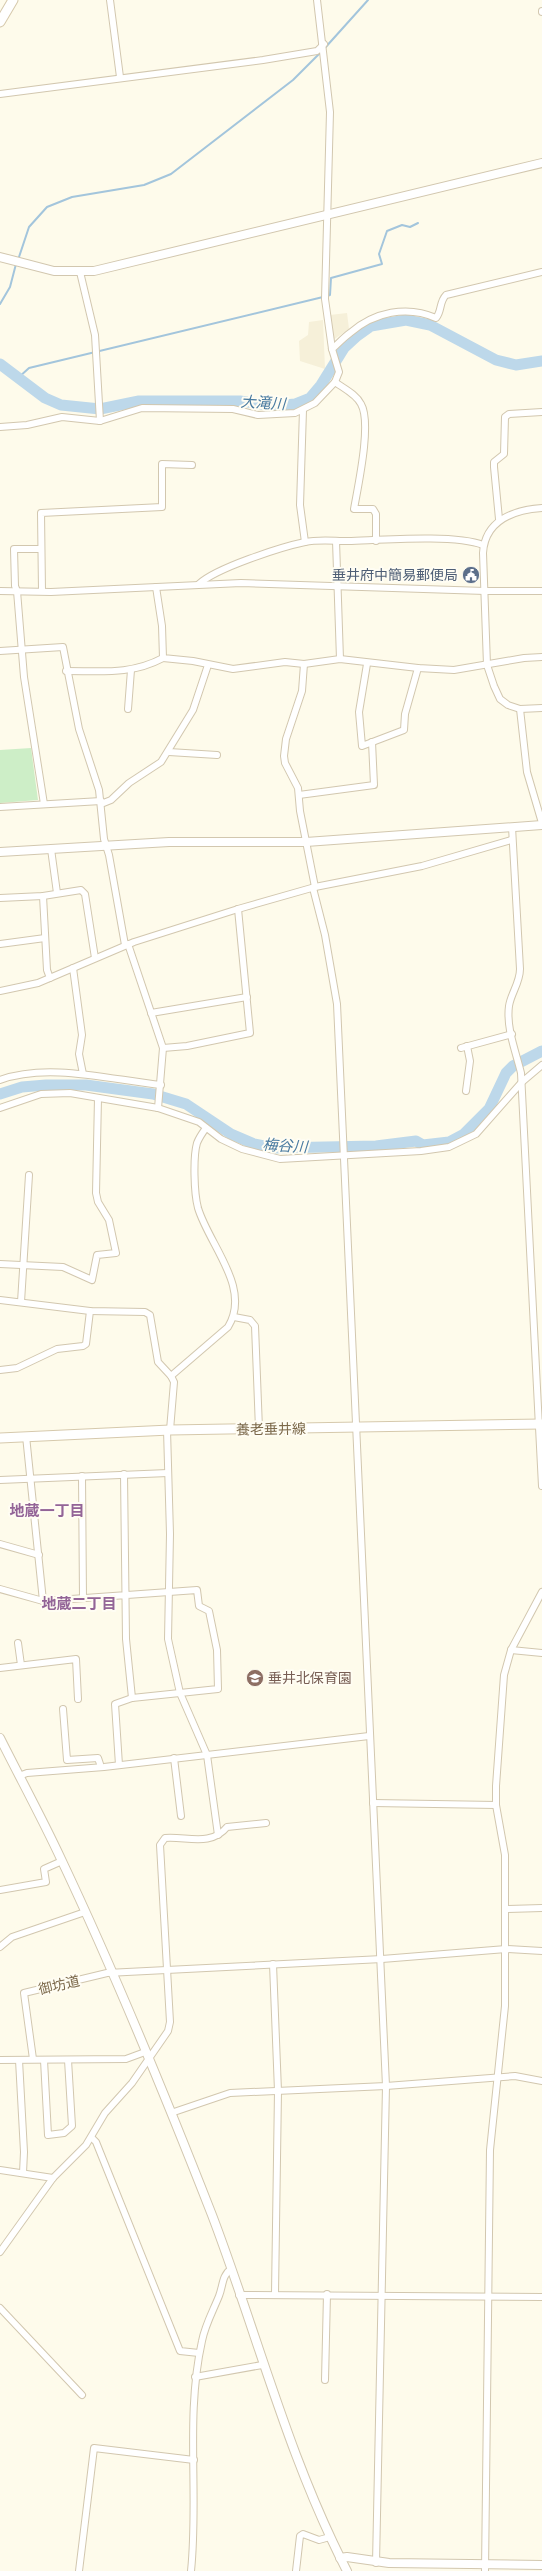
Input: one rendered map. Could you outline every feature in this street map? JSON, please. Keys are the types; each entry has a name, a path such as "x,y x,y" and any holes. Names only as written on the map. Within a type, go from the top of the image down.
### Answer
{"main road":[{"path":"0,22 13,0"},
{"name":"養老垂井線","path":"0,1438 169,1430 541,1424"}],"street":[{"path":"110,0 120,77"},
{"path":"0,427 28,425 62,417 100,420 142,408 233,409 258,415 303,410 315,403 335,382 339,372 332,352 326,299 330,112 324,44 317,0"},
{"path":"0,94 120,77 263,60 317,51 324,44"},
{"path":"0,257 54,271 80,272 149,259 542,163"},
{"path":"80,272 94,335 100,420"},
{"path":"332,352 350,332 375,317 410,310 422,312 436,318 440,313 441,300 446,295 542,272"},
{"path":"335,382 356,398 363,410 364,456 354,509 373,509 376,514 376,540"},
{"path":"303,410 300,505 305,542"},
{"path":"500,519 494,462 504,454 505,417 509,414 542,412"},
{"path":"42,591 40,549 41,513 162,508 162,464 192,464"},
{"path":"542,508 527,509 500,519 483,546 487,665 500,699 520,709 542,708"},
{"path":"199,584 222,570 259,556 305,542 376,540 473,541 483,546"},
{"path":"336,541 340,660"},
{"path":"40,549 14,549 14,586 17,591 21,650 44,804"},
{"path":"0,591 156,587 199,584 337,586 485,591 542,590"},
{"path":"156,587 162,626 164,658"},
{"path":"0,651 63,647 66,671 79,729 101,802 105,845 110,855 127,945 163,1048 161,1086 158,1106"},
{"path":"66,671 131,670 145,668 164,658 192,661 233,669 285,662 304,664 340,660 367,664 454,670 524,658 542,657"},
{"path":"304,664 302,691 286,739 284,756 285,763 298,788 314,887 325,935 337,1004 369,1736 382,1959 386,2086 376,2563"},
{"path":"367,664 359,712 362,746 404,730 405,714 418,668"},
{"path":"0,807 101,802 111,800 129,783 162,762 193,710 208,665"},
{"path":"128,709 131,670"},
{"path":"0,852 170,842 306,842 542,824 527,772 520,709"},
{"path":"299,795 374,785 372,742"},
{"path":"169,752 217,755"},
{"path":"512,827 511,840 520,979 509,1006 508,1018 522,1082 541,1424 542,1486"},
{"path":"0,991 38,983 127,945 238,909 314,887 422,866 511,840"},
{"path":"51,849 57,893"},
{"path":"0,898 43,896 81,890 85,894 95,958"},
{"path":"43,896 47,970 50,978"},
{"path":"163,1048 187,1046 250,1033 238,909"},
{"path":"0,944 45,938"},
{"path":"73,968 82,1035 79,1054 83,1074"},
{"path":"151,1013 247,996"},
{"path":"466,1091 470,1061 464,1047 512,1034"},
{"path":"0,1108 41,1094 70,1093 158,1106 181,1114 206,1128 221,1139 242,1149 269,1158 421,1151 460,1144 476,1134 493,1117 522,1082 542,1065"},
{"path":"0,1080 30,1074 83,1074 161,1086"},
{"path":"0,1264 63,1267 92,1280 98,1255 116,1253 109,1220 96,1194 98,1098"},
{"path":"171,1376 228,1327 234,1317 235,1299 231,1278 198,1207 195,1155 197,1143 206,1128"},
{"path":"21,1302 22,1265 29,1175"},
{"path":"0,1300 90,1311 145,1312 150,1315 158,1362 171,1376 174,1382 169,1430 168,1473 170,1534 168,1639 180,1693 207,1755 218,1835"},
{"path":"0,1370 17,1368 57,1349 83,1346 86,1344 90,1311"},
{"path":"234,1317 250,1320 255,1326 259,1429"},
{"path":"26,1436 43,1601"},
{"path":"0,1480 168,1473"},
{"path":"124,1474 127,1667 132,1698"},
{"path":"82,1476 83,1598"},
{"path":"0,1544 39,1556"},
{"path":"0,1589 5,1589 43,1601 197,1590 199,1606 209,1611 217,1650 218,1689 132,1698 115,1704 119,1765"},
{"path":"485,2568 490,2150 505,2006 506,1949 505,1856 496,1805 504,1675 511,1650 542,1592"},
{"path":"18,1643 21,1665"},
{"path":"511,1650 542,1653"},
{"path":"0,1668 76,1659 78,1699"},
{"path":"63,1709 67,1760 98,1758 101,1767"},
{"path":"19,1776 27,1773 101,1767 369,1736"},
{"path":"0,1738 62,1861 112,1974 170,2112 231,2269 262,2364 330,2537 347,2571"},
{"path":"174,1758 181,1816"},
{"path":"373,1803 496,1805"},
{"path":"0,2252 53,2178 75,2158 92,2138 105,2113 132,2084 170,2026 160,1845 164,1838 194,1840 218,1835 227,1827 266,1823"},
{"path":"0,1890 46,1882 44,1869 62,1861"},
{"path":"506,1909 542,1908"},
{"path":"0,1947 12,1937 85,1912"},
{"path":"112,1974 382,1959 506,1949 542,1951"},
{"path":"273,1964 278,2092 274,2294"},
{"name":"御坊道","path":"33,2059 24,1993 112,1974"},
{"path":"0,2060 126,2060 145,2052"},
{"path":"19,2060 24,2152 22,2173"},
{"path":"44,2060 48,2135 64,2133 72,2126 68,2060"},
{"path":"170,2112 221,2094 386,2086 515,2076 542,2080"},
{"path":"92,2138 96,2142 180,2351 200,2354"},
{"path":"0,2170 53,2178"},
{"path":"191,2571 194,2460 191,2420 195,2377 206,2325 220,2295 226,2273 231,2269"},
{"path":"326,2380 327,2294"},
{"path":"239,2295 381,2294 542,2297"},
{"path":"0,2308 82,2395"},
{"path":"195,2377 262,2364"},
{"path":"79,2571 94,2448 194,2460"},
{"path":"296,2571 300,2536 303,2534 318,2540 330,2537"},
{"path":"340,2558 347,2556 376,2563 485,2568 542,2565"}],"shaded area":[{"path":"347,313 349,329 333,340 330,315"},
{"path":"323,320 325,369 300,361 299,341 308,335 309,322"}],"green space":[{"path":"31,748 38,800 0,803 0,750"}],"waterway":[{"path":"324,49 368,0"},
{"path":"18,260 29,227 47,207 72,197 144,185 171,174 293,80 321,52"},
{"path":"327,296 330,295 331,278 382,264 379,254 387,231 402,225 410,227 418,223"},
{"path":"0,304 10,287 16,264"},
{"path":"18,378 29,368 323,297"},
{"name":"大滝川","path":"0,364 45,398 61,405 100,409 139,401 240,401 275,406 295,404 310,398 321,385 344,348 357,336 371,326 406,320 430,325 496,360 516,365 542,361"},
{"name":"梅谷川","path":"0,1094 22,1087 46,1085 86,1085 153,1094 186,1104 231,1134 254,1144 274,1148 376,1146 416,1141 423,1145 449,1142 464,1134 489,1109 506,1073 513,1066 542,1051"}],"place":[{"name":"垂井府中簡易郵便局","path":"471,575"},
{"name":"垂井北保育園","path":"255,1678"}],"district":[{"name":"地蔵一丁目","path":"47,1511"},
{"name":"地蔵二丁目","path":"79,1604"}]}
